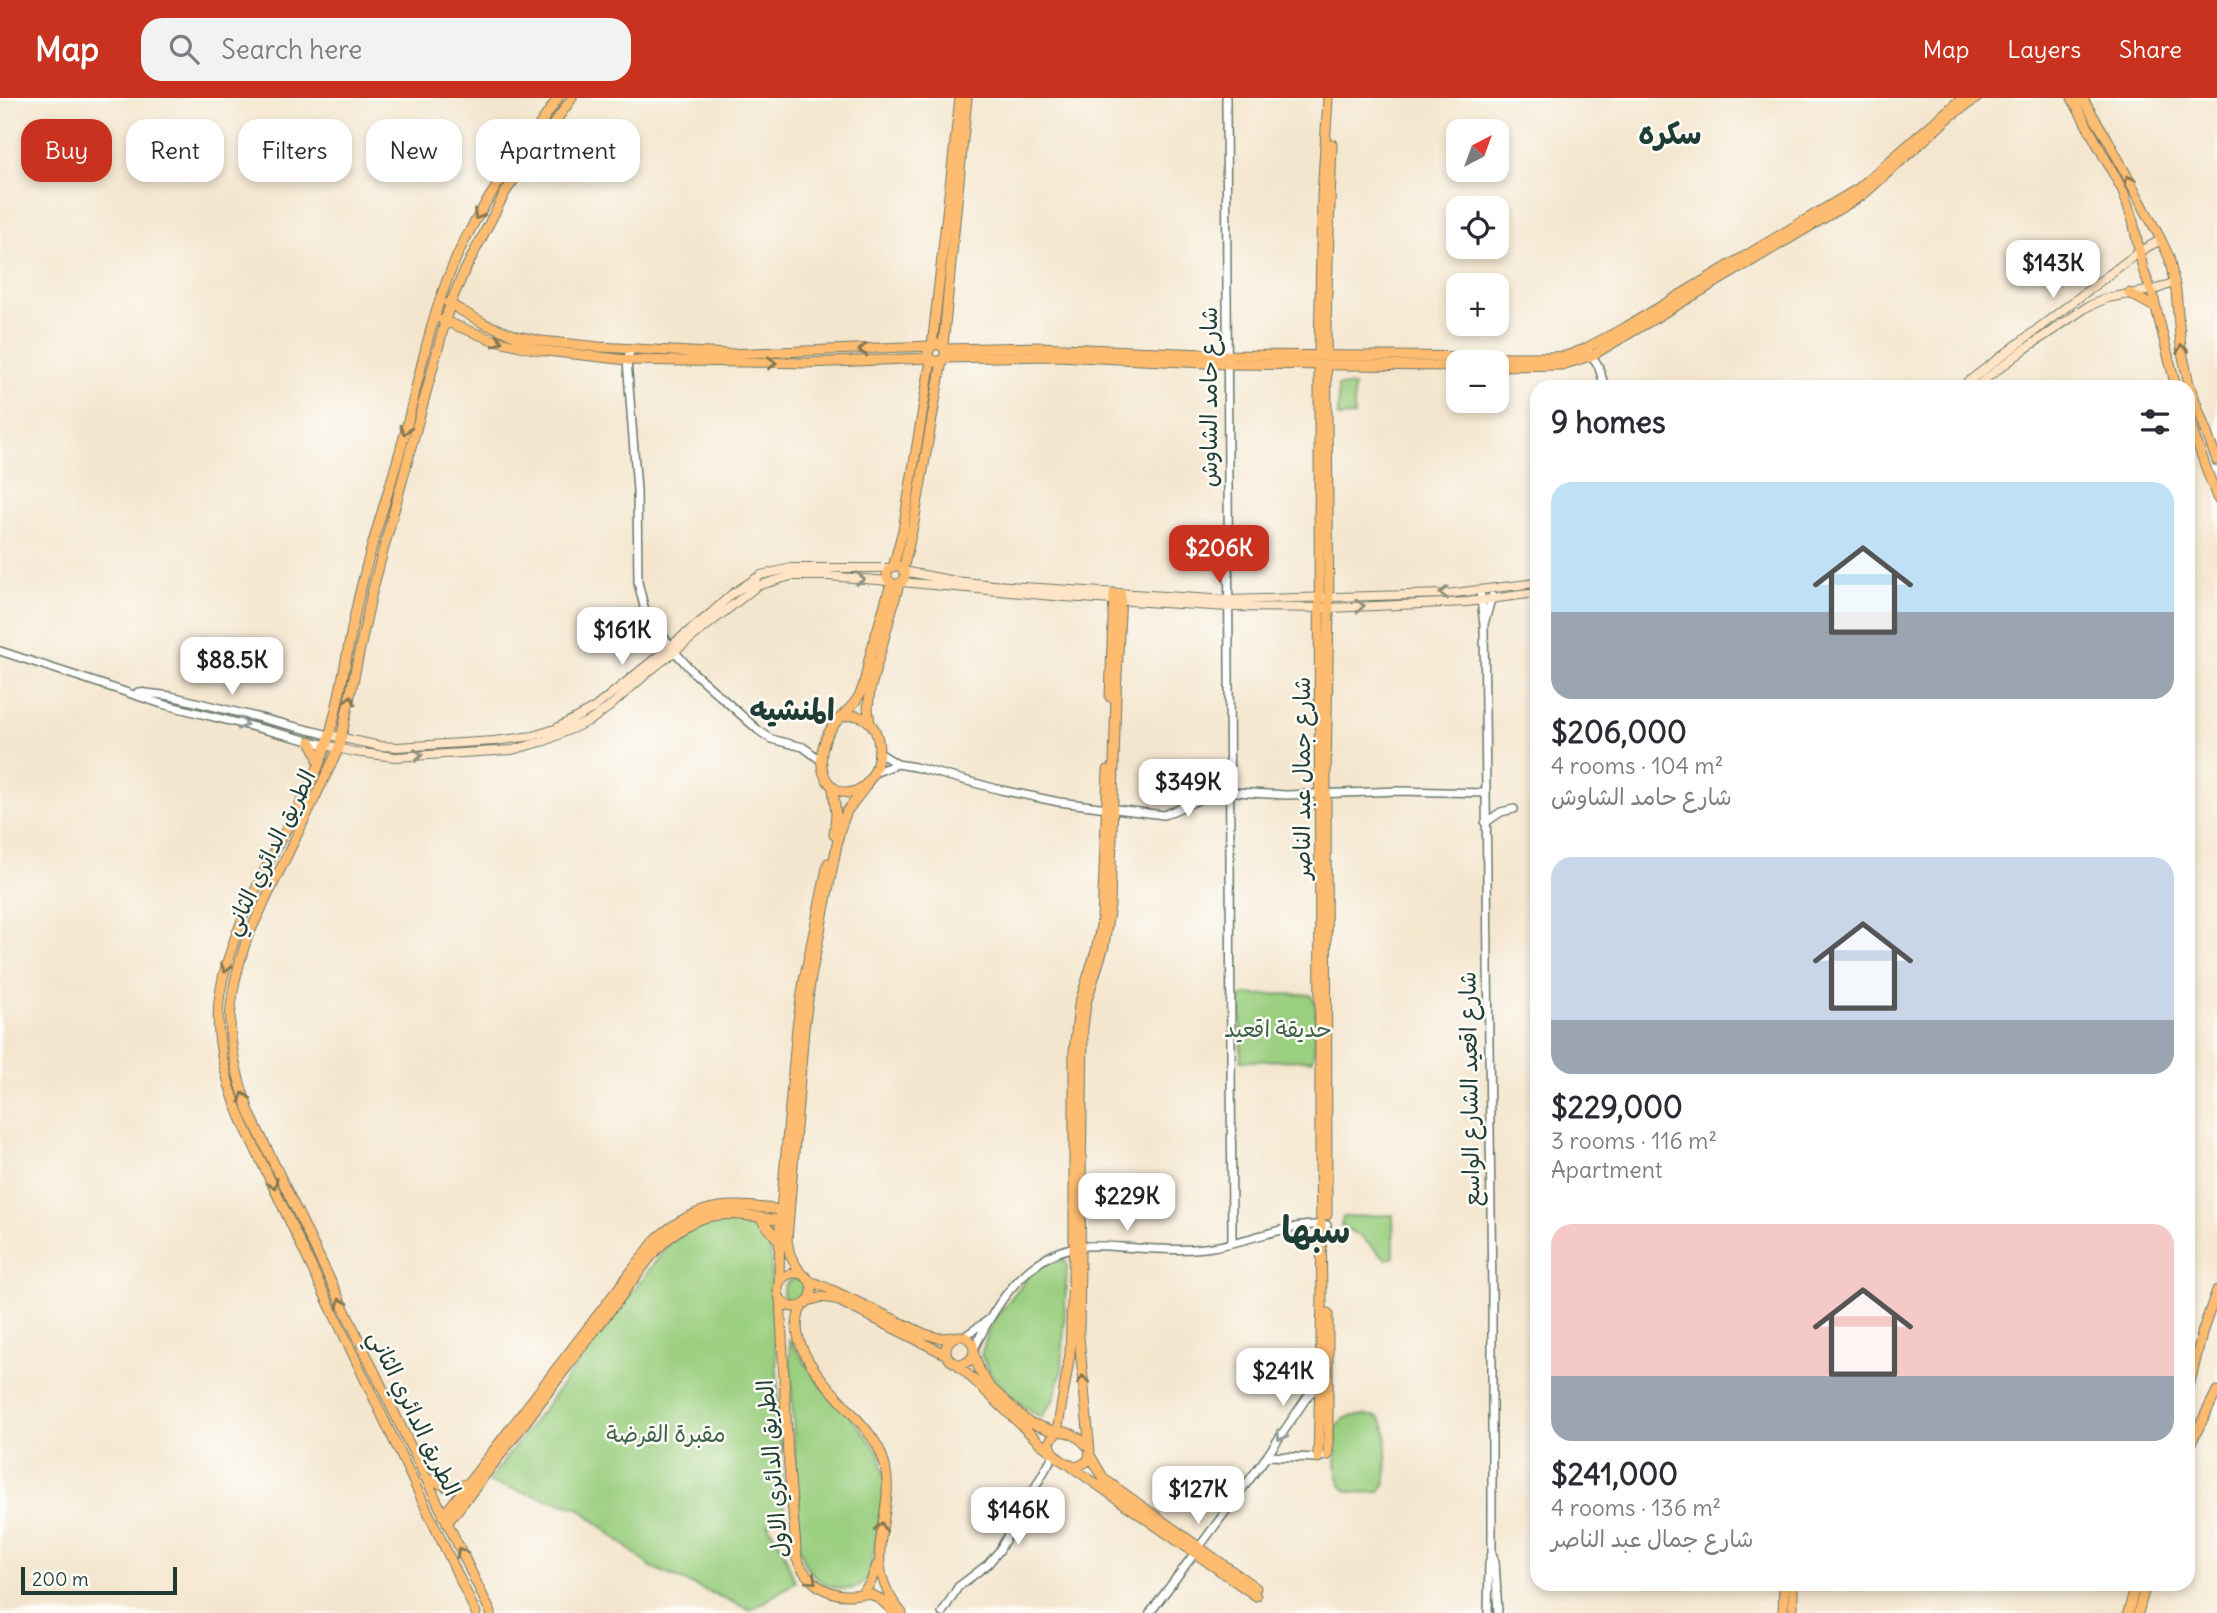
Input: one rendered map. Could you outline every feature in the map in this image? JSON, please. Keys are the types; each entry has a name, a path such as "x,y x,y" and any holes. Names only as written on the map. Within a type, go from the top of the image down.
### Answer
{"main road":[{"name":"الطريق الدائري الثاني","path":"476,1613 245,1127 233,1099 223,1058 218,1014 227,963 244,915 326,745 338,704 360,591 403,439 433,318 458,253 478,214 558,98"},
{"name":"الطريق الدائري الثاني","path":"491,1613 250,1114 235,1068 230,1039 231,988 248,936 339,748 372,592 450,304 506,191 572,98"},
{"path":"895,582 904,579 897,569 930,359 928,352 931,346 960,98"},
{"path":"895,582 887,575 897,569 914,522 944,354 967,98"},
{"name":"شارع جمال عبد الناصر","path":"1323,1456 1325,1225 1320,1157 1323,792 1321,698 1324,603 1322,209 1328,98"},
{"name":"شارع جمال عبد الناصر","path":"1323,359 1334,98"},
{"path":"433,318 490,339 538,350 627,360 793,363 930,359 936,362 944,354 1226,359 1478,359 1566,356 1590,352 1858,188 1962,98"},
{"path":"1509,366 1562,365 1590,352 1863,195 1952,115 1977,98"},
{"path":"2072,98 2111,165 2133,221 2174,380"},
{"path":"2082,98 2108,140 2161,240 2175,282 2181,347 2188,380"},
{"path":"2133,221 2147,216"},
{"path":"1970,380 2140,251 2161,240"},
{"path":"1985,380 2077,312 2107,298 2175,282"},
{"path":"2129,293 2156,307"},
{"path":"440,301 485,324 517,336 541,341 727,354 938,344 944,354"},
{"path":"1323,359 1446,365"},
{"path":"2195,400 2217,461"},
{"path":"2195,437 2217,498"},
{"path":"326,745 372,755 409,756 512,750 545,741 591,720 743,585 771,571 809,567 897,569 955,581 1117,597"},
{"path":"329,735 397,747 494,741 533,736 555,729 594,708 747,593 768,582 801,576 1228,603 1480,601 1530,594"},
{"path":"785,1211 796,1031 836,822 833,788 824,776 824,743 831,728 843,717 862,689 895,582"},
{"path":"870,723 870,690 895,582"},
{"path":"1324,603 1492,590 1530,584"},
{"path":"1071,1466 1083,1465 1089,1452 1079,1337 1074,1051 1079,1005 1096,951 1102,920 1110,809 1117,597"},
{"path":"843,717 858,716 870,723 876,730 878,752 874,773 847,811 840,829 811,977 780,1242 780,1298 789,1306 805,1304 822,1297 835,1299 947,1354 1042,1445 1256,1592"},
{"path":"310,741 319,764"},
{"path":"833,788 848,793 866,786"},
{"path":"767,1209 784,1196"},
{"path":"445,1519 468,1484 657,1238 683,1218 696,1212 735,1205 785,1211"},
{"path":"434,1527 445,1519 667,1241 688,1224 719,1215 735,1214 784,1222"},
{"path":"759,1217 780,1242"},
{"path":"784,1222 789,1250 801,1274 810,1281 925,1334 939,1338 965,1336 971,1341 980,1372 989,1386 1028,1422 1056,1432 1072,1433 1089,1452 1104,1479 1197,1550"},
{"name":"شارع جمال عبد الناصر","path":"1325,1225 1322,1239 1325,1376"},
{"path":"1054,1453 1050,1441 1056,1432 1070,1353 1078,1247"},
{"path":"779,1285 790,1274 801,1274"},
{"path":"810,1281 812,1292 795,1328 801,1348 867,1431 883,1457 887,1490 878,1561 873,1578 861,1594"},
{"path":"2195,1363 2216,1292"},
{"name":"الطريق الدائري الاول","path":"780,1298 788,1455 797,1559 805,1574 826,1591 878,1597 894,1613"},
{"path":"947,1354 946,1346 954,1337"},
{"path":"956,1363 967,1363 974,1352"},
{"path":"2195,1435 2217,1391"},
{"path":"424,1476 449,1489 468,1484"},
{"path":"878,1561 885,1587 902,1613"},
{"path":"1783,1613 1784,1591"},
{"path":"1793,1591 1793,1613"},
{"path":"2128,1613 2134,1591"},
{"path":"2138,1613 2144,1591"}],"street":[{"name":"شارع حامد الشاوش","path":"1226,98 1232,1241"},
{"path":"631,349 627,360 637,490 638,582 645,611 693,671 765,735 803,747 822,761"},
{"path":"1590,352 1602,380"},
{"path":"1484,625 1492,600 1492,590"},
{"path":"1480,591 1484,625"},
{"name":"شارع اقعيد الشارع الواسع","path":"1484,625 1492,1296 1492,1553 1489,1563 1488,1613"},
{"path":"0,651 176,708 326,745"},
{"path":"130,692 171,696 329,735"},
{"path":"803,747 824,743"},
{"path":"878,752 897,764 915,766 1059,803 1164,815 1214,792 1485,793"},
{"path":"874,773 897,764"},
{"path":"1485,823 1514,809"},
{"path":"965,1336 988,1319 1034,1266 1049,1255 1078,1247 1211,1247 1282,1229 1325,1225"},
{"path":"1306,1227 1322,1239"},
{"path":"974,1352 988,1319"},
{"path":"1301,1373 1311,1393"},
{"path":"1150,1613 1325,1376"},
{"path":"942,1613 958,1587 999,1552 1054,1453"},
{"path":"1268,1456 1323,1456"},
{"name":"شارع اقعيد الشارع الواسع","path":"1492,1553 1498,1613"}],"green space":[{"path":"1338,386 1354,386 1354,416 1338,417"},
{"name":"حديقة اقعيد","path":"1246,995 1310,995 1315,1002 1315,1042 1311,1060 1241,1061 1240,999"},
{"path":"1393,1215 1394,1257 1386,1259 1360,1236 1341,1226 1343,1217"},
{"name":"مقبرة القرضة","path":"727,1218 754,1224 770,1246 785,1515 768,1525 782,1547 795,1582 751,1610 651,1567 579,1508 488,1482 672,1240 690,1226"},
{"path":"1065,1260 1067,1264 1062,1370 1054,1399 1041,1418 999,1384 981,1355 991,1323 1028,1277 1049,1261"},
{"path":"796,1279 805,1283 809,1292 805,1301 796,1305 787,1301 783,1292 787,1283"},
{"name":"مقبرة القرضة","path":"789,1339 821,1385 848,1413 880,1454 886,1486 869,1576 856,1587 848,1589 832,1586 816,1577 806,1565 799,1544"},
{"path":"1373,1416 1383,1422 1386,1438 1386,1483 1379,1492 1346,1490 1339,1480 1336,1427 1343,1419"}],"district":[{"name":"سكره","path":"1670,133"},
{"name":"المنشيه","path":"792,709"},
{"name":"سبها","path":"1316,1230"}]}
